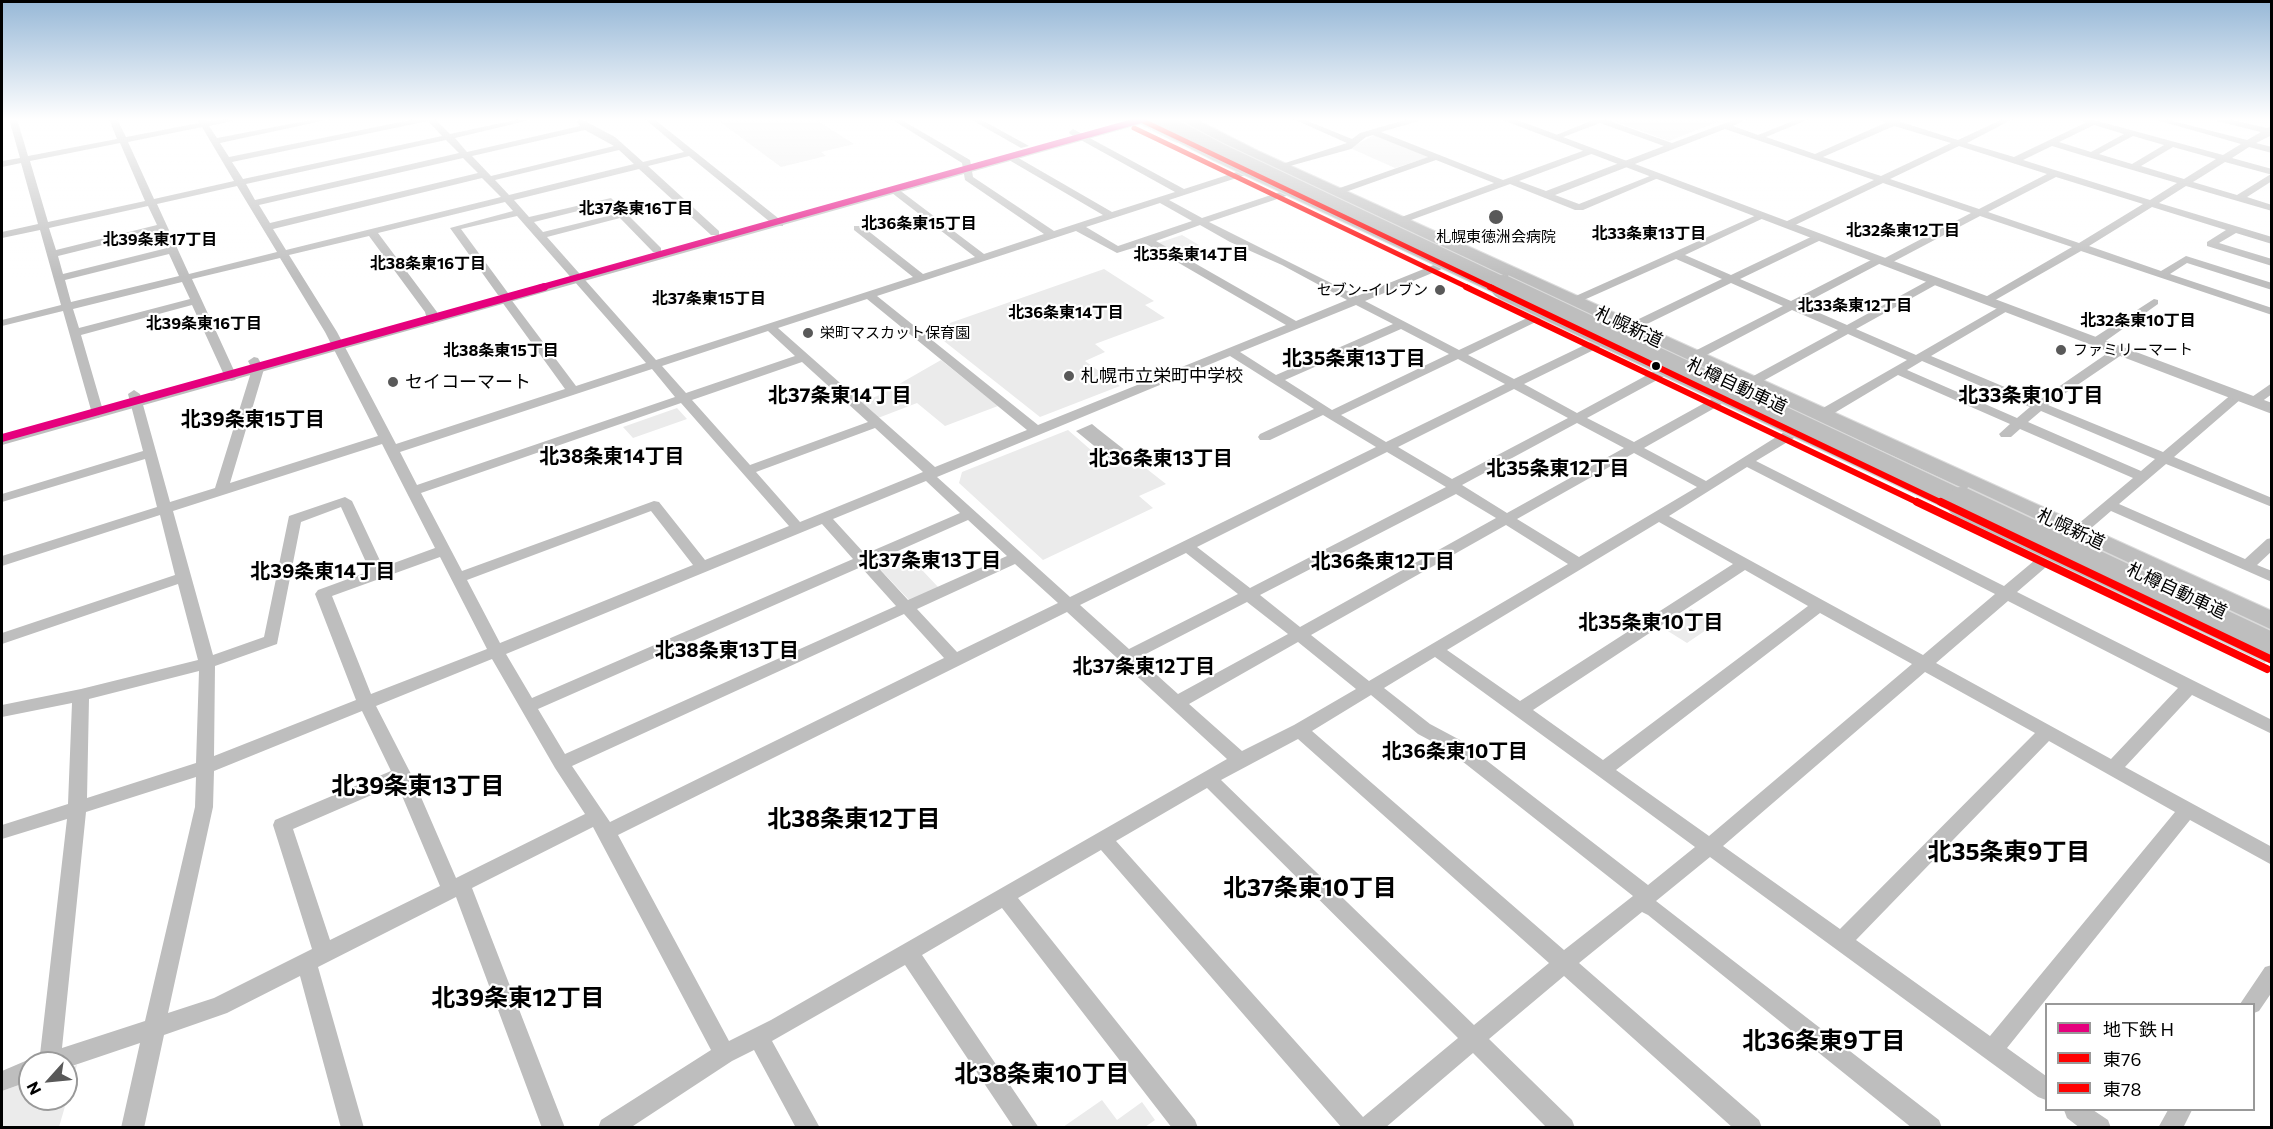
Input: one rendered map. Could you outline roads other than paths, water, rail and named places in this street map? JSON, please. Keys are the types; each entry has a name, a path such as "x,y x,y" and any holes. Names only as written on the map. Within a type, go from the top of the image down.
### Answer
{"highway":[{"name":"札幌新道","path":"1250,172 2271,660"},
{"name":"札樽自動車道","path":"1259,172 2271,648"},
{"name":"札樽自動車道","path":"1280,172 2271,635"},
{"name":"札幌新道","path":"1292,172 2271,622"}],"street":[{"path":"28,172 97,409"},
{"path":"138,172 184,278 229,373"},
{"path":"232,172 284,253 337,343 496,651 561,763 601,825 724,1054"},
{"path":"2,235 290,172"},
{"path":"252,204 390,172"},
{"path":"480,172 577,276 798,528"},
{"path":"267,227 509,172"},
{"path":"2,323 613,172"},
{"path":"647,172 715,233"},
{"path":"714,172 775,220"},
{"path":"2,440 135,398 947,172"},
{"path":"577,276 715,233 895,191 951,172"},
{"path":"967,172 968,178 1051,234"},
{"path":"1036,172 1110,215"},
{"path":"1146,172 1183,192"},
{"path":"2,561 221,491 573,391 1247,172"},
{"path":"1337,192 1395,172"},
{"path":"1476,172 1579,208 1658,176"},
{"path":"1400,221 1536,172"},
{"path":"1546,195 1605,172"},
{"path":"1646,172 2271,409"},
{"path":"1856,172 2271,312"},
{"path":"1787,225 1898,172"},
{"path":"2052,172 2271,241"},
{"path":"2149,172 2271,208"},
{"path":"1986,301 2080,247 2199,172"},
{"path":"1693,357 2056,173"},
{"path":"2239,198 2271,177"},
{"path":"895,191 982,257"},
{"path":"1076,226 1117,250 1292,191"},
{"path":"1159,199 1200,222 1286,262 1706,486"},
{"path":"573,391 454,228 608,200 657,250"},
{"path":"540,236 622,215"},
{"path":"1573,301 1763,216"},
{"path":"52,254 162,227"},
{"path":"858,228 920,277"},
{"path":"2235,229 2211,244 2271,263"},
{"path":"371,231 431,316"},
{"path":"78,1054 219,1006 456,887 601,825 955,660 1604,340 1819,237"},
{"path":"1147,240 1295,325"},
{"path":"59,278 172,250"},
{"path":"1676,255 1848,329 2040,405 2271,503"},
{"path":"2161,275 2186,259 2271,287"},
{"path":"2,832 205,767 824,518 1445,264"},
{"path":"1750,383 1935,281"},
{"path":"868,294 1037,431"},
{"path":"75,333 196,300"},
{"path":"2096,342 2154,302"},
{"path":"1821,415 2005,308"},
{"path":"1265,437 1460,354 1546,313"},
{"path":"1275,380 1403,324"},
{"path":"770,327 876,423 970,514 1129,656 1240,760"},
{"path":"2006,434 2040,405 2119,351"},
{"path":"1231,352 1578,563"},
{"path":"413,491 804,357"},
{"path":"221,491 256,365"},
{"path":"1129,656 1250,595 1666,370"},
{"path":"1898,371 2143,477"},
{"path":"1367,1128 1564,963 1710,846 2143,477 2245,399 2271,387"},
{"path":"132,1128 204,807 207,663 135,398"},
{"path":"1178,702 1723,398"},
{"path":"2,430 97,409"},
{"path":"747,471 876,423"},
{"path":"609,1128 724,1054 759,1038 909,953 1240,760 1300,730 1434,648 1659,516 1794,432"},
{"path":"2,498 150,453"},
{"path":"1747,462 2271,728"},
{"path":"2,711 81,695 207,663 271,640 294,519 345,501 379,574"},
{"path":"458,578 654,505 702,567"},
{"path":"2108,506 2271,577"},
{"path":"528,706 970,514"},
{"path":"1659,516 2271,856"},
{"path":"824,518 955,660"},
{"path":"2247,566 2271,542"},
{"path":"1187,546 1424,729 1454,745 1655,909 1931,1128"},
{"path":"444,550 323,594 366,703 456,887 554,1128"},
{"path":"561,763 1017,557"},
{"path":"1520,710 1745,563"},
{"path":"2,639 184,577"},
{"path":"1603,770 1820,605"},
{"path":"1434,648 2045,1088"},
{"path":"2113,768 2189,687"},
{"path":"51,1051 77,808 81,695"},
{"path":"1300,730 1751,1128"},
{"path":"1842,941 2047,732"},
{"path":"353,1128 315,957 282,825 402,774"},
{"path":"1208,778 1563,1128"},
{"path":"1992,1050 2187,810"},
{"path":"1104,840 1358,1128"},
{"path":"1005,896 1187,1128"},
{"path":"909,953 1028,1128"},
{"path":"2252,1003 2271,974"},
{"path":"759,1038 809,1128"},
{"path":"2,1081 18,1075"},
{"path":"2076,1111 2100,1128"},
{"path":"2169,1128 2180,1111"}],"metro line":[{"name":"H","path":"2,438 955,172"}],"place":[{"name":"札幌東徳洲会病院","path":"1496,217"},
{"name":"セブン-イレブン","path":"1440,290"},
{"name":"栄町マスカット保育園","path":"808,333"},
{"name":"ファミリーマート","path":"2061,350"},
{"name":"札幌市立栄町中学校","path":"1069,376"},
{"name":"セイコーマート","path":"393,382"}],"district":[{"name":"北37条東16丁目","path":"636,209"},
{"name":"北36条東15丁目","path":"919,224"},
{"name":"北32条東12丁目","path":"1903,231"},
{"name":"北33条東13丁目","path":"1649,234"},
{"name":"北39条東17丁目","path":"160,240"},
{"name":"北35条東14丁目","path":"1191,255"},
{"name":"北38条東16丁目","path":"428,264"},
{"name":"北37条東15丁目","path":"709,299"},
{"name":"北33条東12丁目","path":"1855,306"},
{"name":"北36条東14丁目","path":"1066,313"},
{"name":"北32条東10丁目","path":"2138,321"},
{"name":"北39条東16丁目","path":"204,324"},
{"name":"北38条東15丁目","path":"501,351"},
{"name":"北35条東13丁目","path":"1354,358"},
{"name":"北37条東14丁目","path":"840,395"},
{"name":"北33条東10丁目","path":"2031,395"},
{"name":"北39条東15丁目","path":"253,419"},
{"name":"北38条東14丁目","path":"612,456"},
{"name":"北36条東13丁目","path":"1161,458"},
{"name":"北35条東12丁目","path":"1558,468"},
{"name":"北37条東13丁目","path":"930,560"},
{"name":"北36条東12丁目","path":"1383,561"},
{"name":"北39条東14丁目","path":"323,571"},
{"name":"北35条東10丁目","path":"1651,622"},
{"name":"北38条東13丁目","path":"727,650"},
{"name":"北37条東12丁目","path":"1144,666"},
{"name":"北36条東10丁目","path":"1455,751"},
{"name":"北39条東13丁目","path":"418,786"},
{"name":"北38条東12丁目","path":"854,819"},
{"name":"北35条東9丁目","path":"2009,852"},
{"name":"北37条東10丁目","path":"1310,888"},
{"name":"北39条東12丁目","path":"518,998"},
{"name":"北36条東9丁目","path":"1824,1041"},
{"name":"北38条東10丁目","path":"1042,1074"}]}
